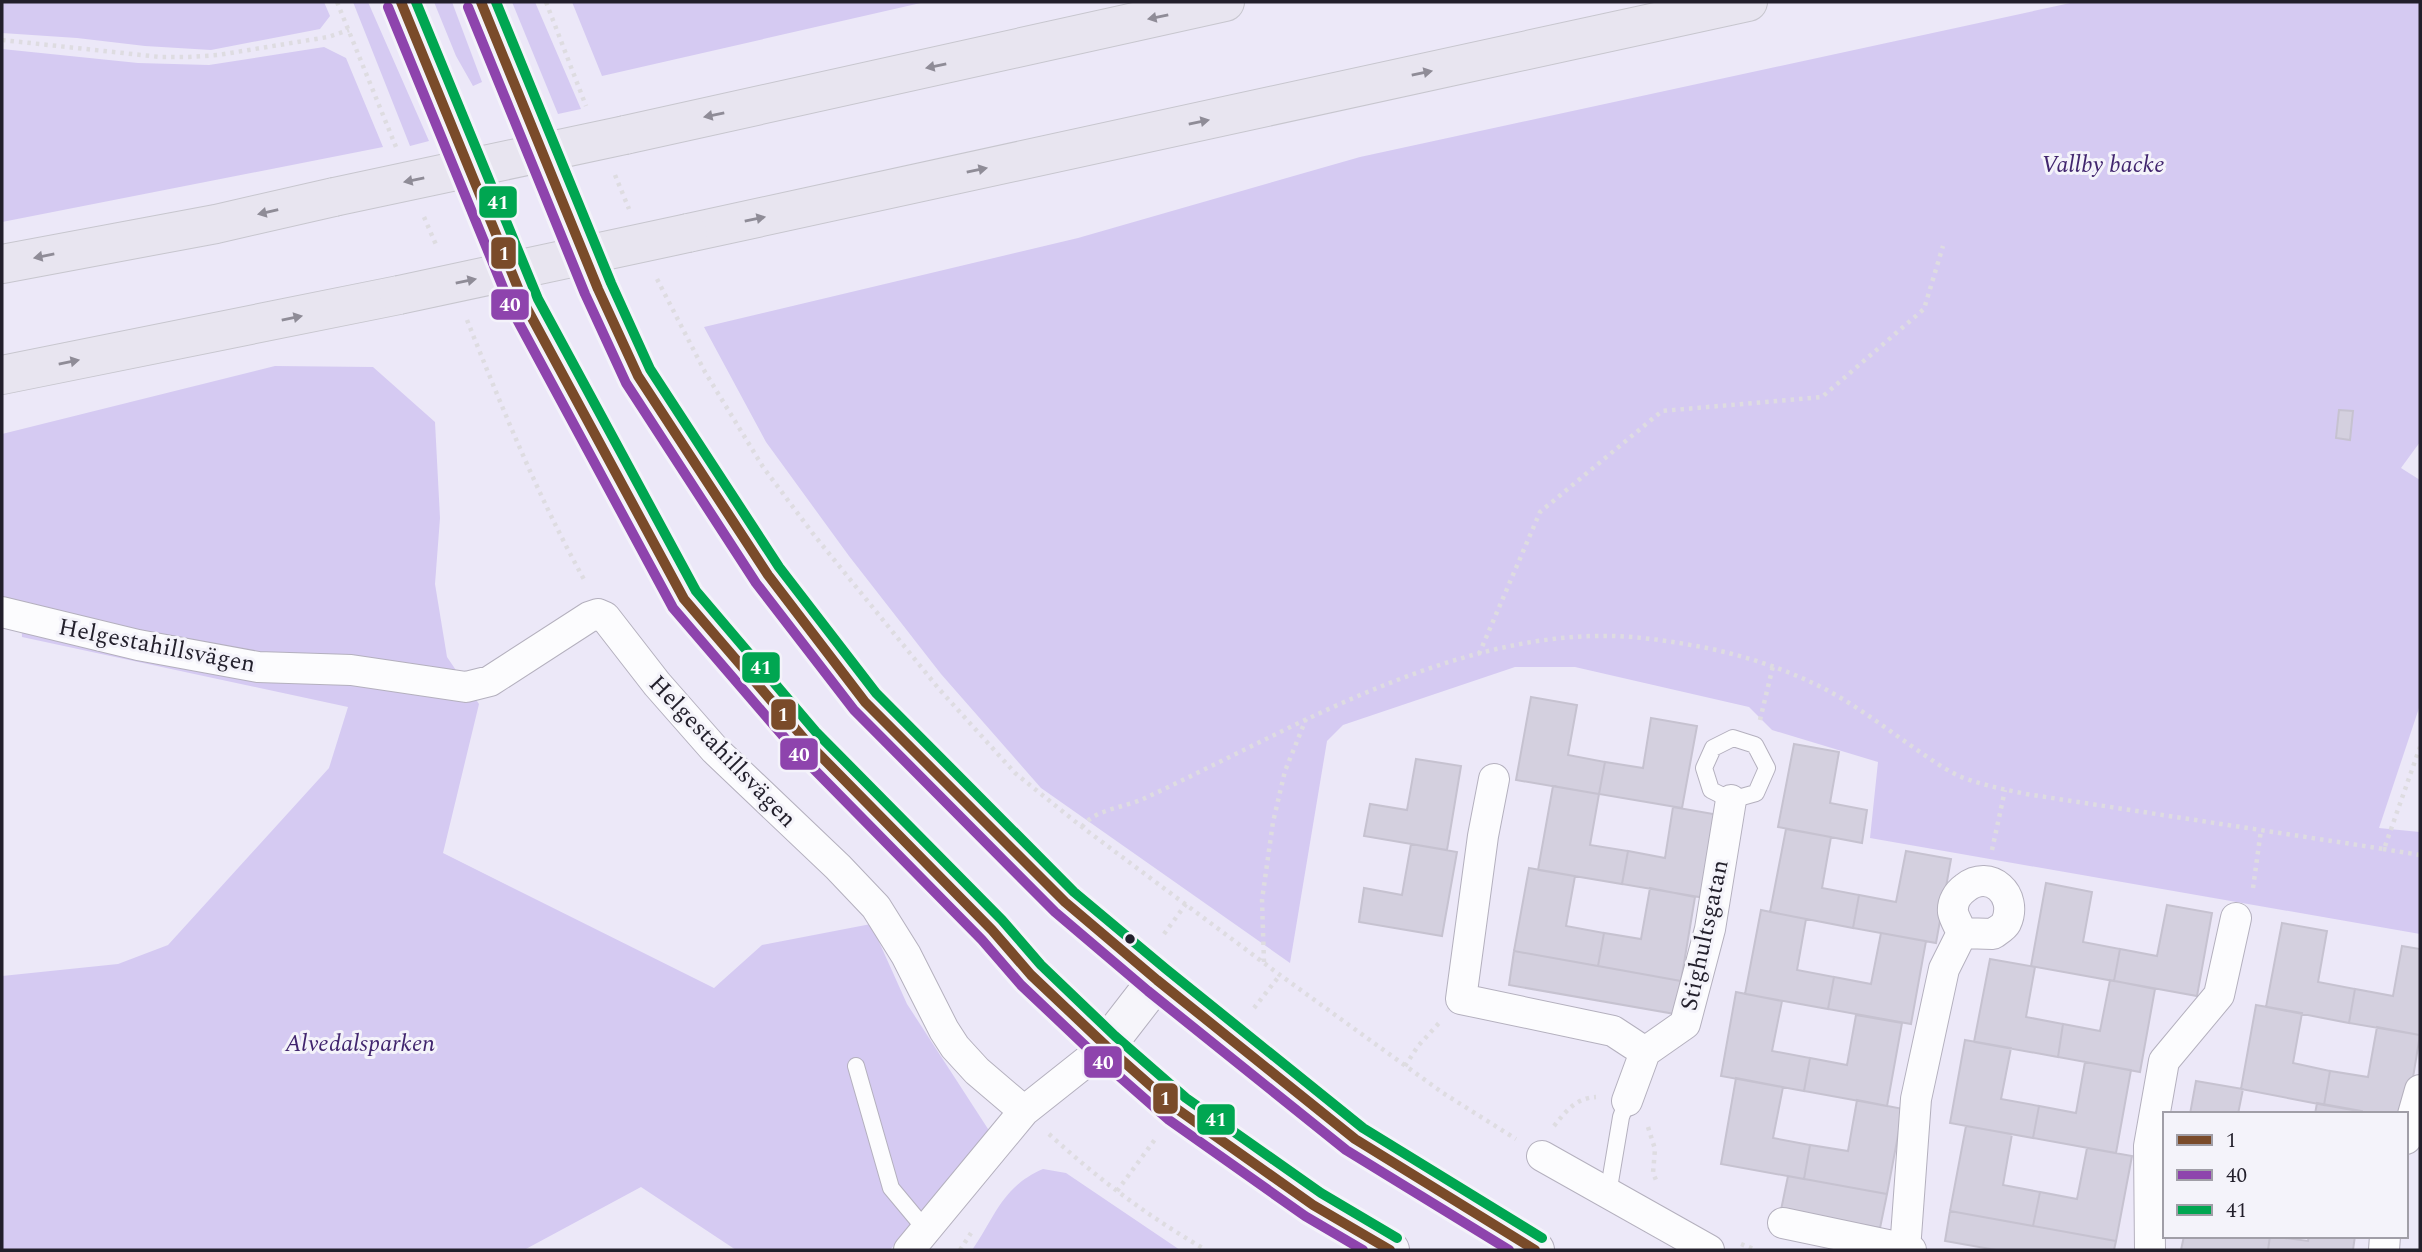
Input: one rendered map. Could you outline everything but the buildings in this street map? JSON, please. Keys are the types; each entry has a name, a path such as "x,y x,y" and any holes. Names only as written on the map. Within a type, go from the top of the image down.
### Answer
{"highway":[{"path":"2,264 216,224 334,197 618,151 1225,2"},
{"path":"2,375 399,295 1748,2"}],"main road":[{"path":"401,2 525,305 684,599 806,741 992,930 1031,975 1106,1046 1177,1109 1313,1205 1390,1250"},
{"path":"481,2 598,289 638,376 768,575 865,702 1065,902 1157,980 1355,1139 1535,1250"},
{"path":"1106,1046 1157,980"}],"street":[{"name":"Helgestahillsvägen","path":"2,612 138,645 258,667 351,670 466,687 490,681 589,617 598,614 605,617 657,684 715,750 838,867 876,907 906,955 955,1047 1024,1111"},
{"path":"1494,779 1480,849 1461,999 1613,1031 1645,1052 1627,1101"},
{"name":"Stighultsgatan","path":"1645,1052 1685,1024 1710,929 1731,800"},
{"path":"1783,1223 1908,1250 1916,1099 1944,969 1962,933 1953,911 1957,894 1973,881 1995,883 2004,890 2009,902 2006,924 1993,934 1962,933"},
{"path":"2150,1250 2149,1146 2164,1061 2220,995 2236,918"},
{"path":"917,1240 1024,1111 1106,1046"},
{"path":"2408,1132 2420,1090"},
{"path":"1542,1156 1709,1250"}],"lane":[{"path":"1733,738 1755,745 1766,768 1756,793 1731,800 1711,790 1704,768 1713,748 1733,738"},
{"path":"856,1066 891,1188 917,1240"},
{"path":"1608,1194 1621,1116 1627,1101"}],"path":[{"path":"546,2 590,116"},
{"path":"2,40 160,57 189,57 218,55 328,37 349,30"},
{"path":"618,151 632,218"},
{"path":"1479,654 1541,512 1662,411 1822,397 1924,309 1943,246"},
{"path":"653,269 663,294 705,373 763,467 814,535 939,689 1014,773 1082,827 1405,1066 1542,1156"},
{"path":"1755,745 1773,666"},
{"path":"1264,963 1262,900 1273,822 1285,771 1306,719"},
{"path":"2384,849 2420,747"},
{"path":"1986,881 2005,789"},
{"path":"2026,794 2420,855"},
{"path":"2236,918 2249,918 2261,830"},
{"path":"1163,933 1186,904"},
{"path":"1252,1010 1280,975"},
{"path":"1405,1066 1418,1045 1461,999"},
{"path":"1024,1111 1083,1165 1156,1221 1206,1250"},
{"path":"1117,1191 1160,1132"}],"green space":[{"path":"2,2 324,2 330,16 320,29 211,50 2,33"},
{"path":"353,2 368,2 429,141 410,146"},
{"path":"434,2 452,2 482,82 473,86 456,56"},
{"path":"512,2 535,2 581,109 558,114"},
{"path":"572,2 925,2 602,76"},
{"name":"Vallby backe","path":"2075,2 2420,2 2420,442 2401,468 2420,480 2420,705 2379,828 2420,832 2420,934 1870,838 1878,762 1772,730 1749,707 1575,667 1515,667 1343,725 1327,741 1290,963 1041,788 941,674 849,556 766,442 704,327 1078,238 1360,157"},
{"path":"324,47 346,58 383,147 2,222 2,49 138,63 209,65"},
{"name":"Alvedalsparken","path":"275,366 373,367 435,422 440,518 435,584 447,657 479,704 443,853 714,988 762,945 871,924 907,1004 990,1132 890,1250 736,1250 641,1187 524,1250 2,1250 2,976 118,964 168,945 329,768 348,707 22,637 21,615 2,610 2,434"},
{"path":"1043,1169 1066,1173 1180,1250 972,1250 1008,1194 1029,1176"}],"transit line":[{"name":"1","path":"401,2 525,305 684,599 806,741 992,930 1031,975 1106,1046 1177,1109 1313,1205 1390,1250"},
{"name":"41","path":"416,2 538,299 696,591 816,732 1002,920 1041,965 1115,1036 1186,1098 1321,1193 1397,1238"},
{"name":"1","path":"481,2 598,289 638,376 768,575 865,702 1065,902 1157,980 1355,1139 1535,1250"},
{"name":"41","path":"496,2 611,283 650,369 779,567 876,693 1074,892 1166,969 1363,1128 1542,1238"},
{"name":"40","path":"388,7 513,312 673,608 796,751 982,940 1021,985 1096,1056 1169,1120 1305,1216 1363,1250"},
{"name":"40","path":"468,7 585,294 626,383 756,583 854,710 1055,912 1148,991 1346,1150 1509,1250"}]}
